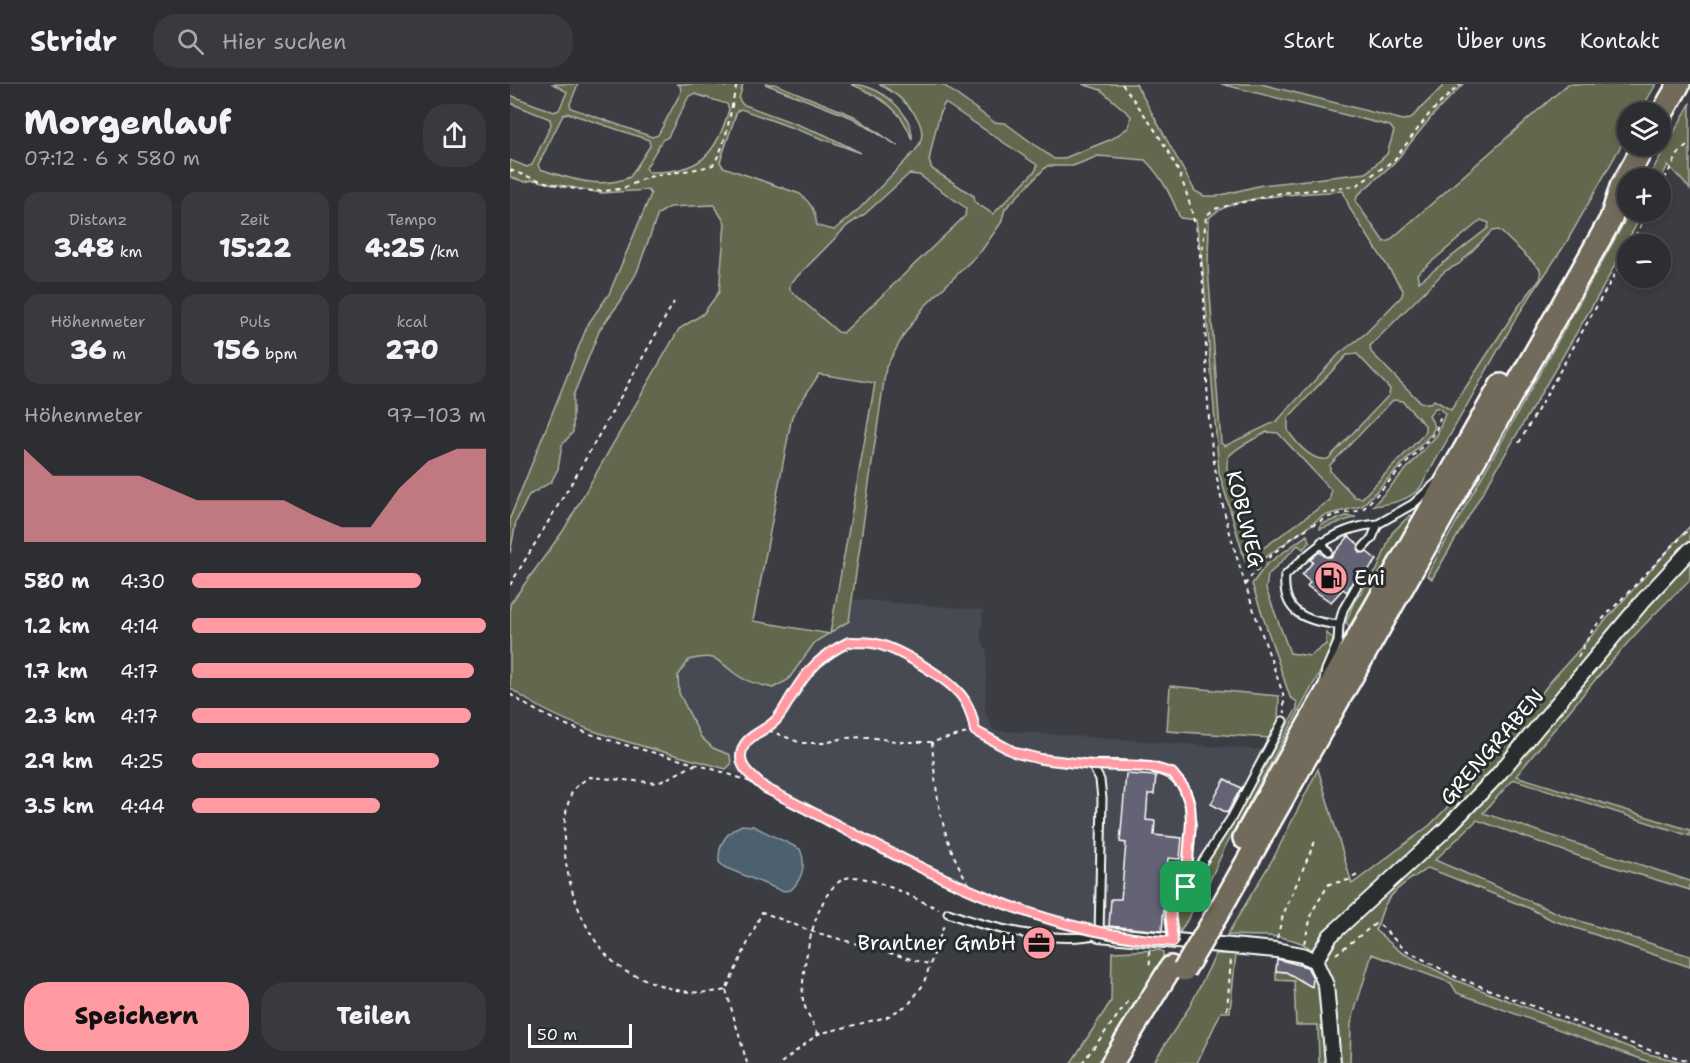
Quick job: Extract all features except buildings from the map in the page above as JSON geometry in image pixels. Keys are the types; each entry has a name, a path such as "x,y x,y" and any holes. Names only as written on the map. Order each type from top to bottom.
{"main road":[{"path":"1669,102 1679,84"},
{"path":"1211,912 1322,698 1599,212 1617,192"},
{"path":"1128,1063 1178,969 1611,219 1617,200"},
{"path":"1112,1063 1178,969"}],"street":[{"name":"GRENGRABEN","path":"1318,966 1330,936 1444,831 1497,776 1642,602 1690,550"},
{"path":"1100,934 1146,940 1276,950 1302,955 1318,966 1329,1012 1333,1063"}],"lane":[{"path":"1339,625 1304,618 1290,607 1283,593 1285,576 1321,542 1358,526 1378,524 1421,499 1458,459"},
{"path":"1363,548 1372,538 1378,524"},
{"path":"1321,542 1328,552"},
{"path":"1322,698 1326,670 1338,642 1339,625 1359,580"},
{"path":"1173,942 1170,910 1175,898 1186,887 1232,817 1283,721"},
{"path":"1092,765 1151,767 1172,773 1184,788 1190,805 1191,822 1186,887"},
{"path":"948,913 964,919 1029,932 1077,938 1100,934 1102,799 1100,780 1092,765"}],"path":[{"path":"510,170 572,187 601,190 619,189 655,175 681,173 713,165 720,154 732,114 737,84"},
{"name":"KOBLWEG","path":"1122,84 1150,122 1176,168 1192,211 1200,269 1216,472 1245,585 1283,694 1286,710 1283,721"},
{"path":"1200,269 1206,216 1214,209 1281,193 1356,186 1394,160 1430,113 1460,84"},
{"path":"1671,168 1679,153 1690,143"},
{"path":"1519,443 1617,270"},
{"path":"510,585 578,474 674,302"},
{"path":"1245,585 1264,562 1310,527 1335,515 1358,512 1364,508 1435,433 1440,419 1437,413"},
{"path":"1583,645 1593,629 1690,528"},
{"path":"765,788 744,768 740,758 742,747 763,728 774,722 807,671 826,654 849,642 873,643 896,651 951,685 964,699 972,715 975,731"},
{"path":"510,694 537,710 586,731 696,764 765,788 976,894 1100,934"},
{"path":"763,728 801,743 825,743 844,738 868,737 902,742 932,742 975,731 1016,753 1092,765"},
{"path":"932,742 938,809 960,868 976,894"},
{"path":"696,764 658,783 589,777 573,790 564,826 568,879 584,921 599,949 622,969 680,992 702,994 726,990"},
{"path":"1276,950 1283,915 1316,839"},
{"path":"1302,955 1313,910 1329,884 1349,880 1357,875"},
{"path":"781,1063 818,1034 887,1017 909,1004 923,985 932,965 948,913 878,884 852,877 838,882 828,895 811,931 803,965 803,1002 818,1034"},
{"path":"747,1063 726,990 762,912 811,931 932,965"},
{"path":"1318,966 1327,962 1375,924 1381,926 1404,949 1456,977 1646,1049 1690,1060"},
{"path":"1146,940 1151,959 1149,970"},
{"path":"1227,1010 1232,947"},
{"path":"1082,1063 1130,998"}],"shaded area":[{"path":"853,599 983,610 981,638 987,651 985,711 994,730 1265,750 1228,815 1183,885 1172,896 1162,933 1077,924 977,891 766,784 726,769 731,764 701,737 679,693 678,676 689,660 706,655 725,663 741,678 788,680 815,642 849,621"}],"green space":[{"path":"553,84 578,84 570,104 571,108 652,137 658,135 681,92 680,85 676,84 716,84 726,87 728,84 743,84 739,99 742,104 823,134 861,153 741,109 737,111 720,162 723,167 800,194 812,208 817,226 834,230 860,208 915,151 921,141 922,131 913,112 897,95 879,84 942,84 994,122 1005,123 1054,159 1062,159 1112,139 1129,127 1131,116 1101,90 1082,84 1136,84 1195,191 1204,196 1217,196 1262,185 1366,173 1387,154 1394,131 1390,126 1221,84 1261,84 1403,120 1410,119 1445,84 1463,84 1433,115 1395,162 1357,196 1356,202 1384,242 1389,241 1568,84 1656,84 1646,102 1617,102 1617,153 1566,243 1518,315 1420,488 1404,499 1373,506 1437,435 1445,414 1439,408 1435,408 1429,416 1435,426 1432,433 1362,506 1323,516 1255,565 1245,561 1219,472 1203,269 1196,220 1180,218 1166,187 1145,160 1098,156 1073,166 1047,166 1005,209 1001,223 982,250 924,307 905,333 886,367 849,621 830,633 875,383 819,374 792,416 753,621 828,634 815,642 788,680 773,688 744,679 713,658 689,660 678,676 679,693 701,737 713,748 730,755 731,764 726,769 586,728 534,704 510,688 510,604 563,531 679,329 703,314 719,292 725,223 714,205 670,207 658,214 637,272 620,302 600,329 573,396 573,432 562,445 558,469 551,482 529,495 516,522 510,553 510,518 588,324 609,294 651,194 648,190 601,193 533,180 525,182 510,177 510,160 527,167 532,165 551,125 550,119 510,103 510,95 554,112 559,110 567,92","holes":["695,94 727,104 729,109 718,139 711,150 692,165 665,172 648,172 646,168 662,140 668,137 689,96","945,103 1037,165 1036,170 993,214 975,202 974,196 932,169 929,161 935,130","568,113 649,140 650,146 630,177 619,181 596,183 540,169 538,165 563,115","909,174 919,175 966,208 965,216 843,333 838,332 790,290 790,284 848,225 865,214","1343,191 1350,209 1403,290 1402,296 1366,333 1340,353 1277,421 1225,446 1221,443 1208,268 1209,218 1220,210 1253,199","1481,220 1489,223 1488,228 1419,282 1417,274","1499,230 1540,269 1541,278 1518,307 1451,410 1434,400 1430,404 1420,402 1371,352 1370,346 1445,271 1459,264 1492,231","1357,354 1390,389 1389,395 1328,459 1316,458 1300,446 1288,431 1288,418 1347,355","1393,400 1402,401 1425,425 1425,433 1362,498 1355,497 1330,471 1330,465","1266,432 1278,433 1331,490 1330,500 1259,551 1250,549 1230,486 1227,462 1230,455 1238,448"]},
{"path":"765,84 775,84 854,116 898,146 853,118"},
{"path":"851,84 861,85 883,94 901,110 907,119 912,140 903,120 889,105"},
{"path":"1690,104 1690,189 1668,165 1666,168 1654,168 1660,156 1671,156 1671,137"},
{"path":"1624,222 1638,222 1631,234 1618,234"},
{"path":"1617,235 1617,261 1601,291 1432,579 1427,575"},
{"path":"1410,515 1415,517 1349,627 1346,622 1354,602 1377,570 1392,533"},
{"path":"1346,516 1356,517 1320,529 1321,524"},
{"path":"1690,526 1690,580 1621,650 1516,776 1690,830 1690,836 1513,779 1483,813 1690,881 1690,890 1584,858 1477,820 1435,860 1564,916 1690,956 1690,967 1552,920 1531,909 1428,868 1405,883 1390,897 1375,930 1401,952 1455,980 1644,1053 1687,1063 1652,1063 1457,993 1451,983 1372,954 1351,1023 1350,1063 1338,1063 1334,993 1322,961 1311,949 1296,941 1271,936 1227,935 1274,857 1318,769 1352,884 1430,825 1475,779 1551,681"},
{"path":"1307,535 1310,542 1303,549 1298,545 1268,575 1266,589 1290,653 1310,656 1326,644 1326,633 1333,638 1331,652 1225,847 1196,911 1193,910 1180,932 1175,916 1179,900 1236,818 1297,708 1297,702 1290,697 1252,584 1266,565"},
{"path":"1170,686 1279,696 1278,722 1270,738 1167,731"},
{"path":"1160,950 1163,952 1163,963 1100,1063 1071,1063 1111,1001 1112,952"},
{"path":"1216,954 1236,954 1230,1012 1221,1012 1197,1063 1153,1063 1190,1006"},
{"path":"1276,971 1294,973 1294,977 1311,986 1313,976 1320,987 1326,1063 1319,1063 1318,1025 1296,1025 1294,981 1276,980"}],"water":[{"path":"742,825 753,826 800,849 803,860 802,871 791,890 782,891 724,867 719,862 724,839"}],"place":[{"name":"Eni","path":"1331,578"},
{"name":"Brantner GmbH","path":"1039,943"}],"route":[{"path":"849,642 873,643 896,651 951,685 964,699 972,715 975,731 1016,753 1041,759 1092,765 1122,764 1151,767 1172,773 1184,788 1190,805 1191,822 1186,887 1175,898 1170,910 1173,942 1100,934 1075,928 976,894 919,868 765,788 744,768 740,758 742,747 751,736 774,722 807,671 826,654 849,642"}]}
